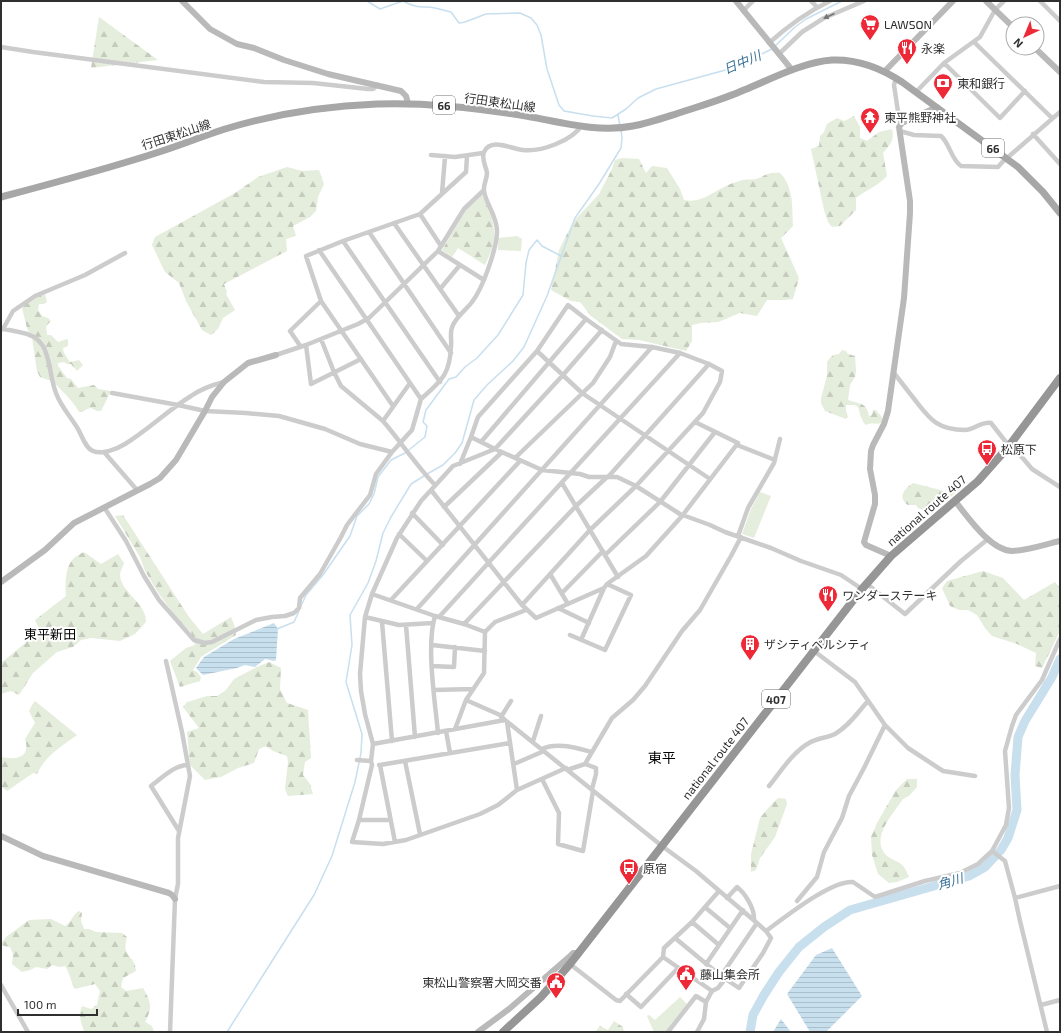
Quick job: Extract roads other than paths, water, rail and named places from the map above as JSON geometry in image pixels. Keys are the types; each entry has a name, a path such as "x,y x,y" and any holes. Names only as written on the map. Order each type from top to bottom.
{"highway":[{"name":"national route 407","path":"503,1032 541,997 579,953 864,586 892,556 978,481 1010,446 1060,378"}],"main road":[{"name":"行田東松山線","path":"1,197 158,152 256,121 320,108 408,103 460,107 582,126 618,128 646,123 729,96 792,70 831,60 852,61 885,71 916,92"},
{"name":"66","path":"916,92 1007,158 1039,187 1060,213"}],"street":[{"path":"182,1 210,29 231,41 328,74 401,91 406,96 408,103"},
{"path":"736,1 792,70"},
{"path":"743,11 753,1"},
{"path":"811,1 817,7"},
{"path":"769,43 791,24 817,7 830,1"},
{"path":"779,54 802,32 824,18 864,1"},
{"path":"885,71 953,1"},
{"path":"986,1 1005,19"},
{"path":"916,92 944,63 980,37 996,10 1004,1"},
{"path":"1040,1 1060,20"},
{"path":"974,42 1052,118"},
{"path":"1,47 264,82 313,83 368,89 373,89 378,86"},
{"path":"1043,56 1060,72"},
{"path":"944,63 1000,118 1025,91"},
{"path":"892,556 866,545 864,542 875,504 875,494 870,469 871,451 884,424 888,411 894,373 904,298 910,213 910,201 894,85 896,78"},
{"path":"900,128 902,123 937,107"},
{"path":"900,128 914,135 941,136 956,163 961,166 998,167 1033,134 1060,112"},
{"path":"104,507 159,600 194,640 205,643 256,620 285,616 294,613 298,608 300,598 320,574 342,537 347,525 370,495 376,474 392,452 412,430 422,399 440,382 446,373 451,353 451,329 459,316 475,298 484,280 495,245 497,230 484,190 487,172 483,160 483,153 488,146 494,144 521,150 538,149 570,137 577,133 582,126"},
{"path":"1033,134 1060,164"},
{"path":"431,156 467,156 483,153"},
{"path":"393,406 321,301 306,256 420,214 466,172 467,156"},
{"path":"442,193 445,157"},
{"path":"1,582 45,550 74,523 160,478 176,460 212,397 224,382 248,363 301,347 366,320 438,251 464,209 484,190"},
{"path":"420,214 441,246"},
{"path":"394,223 459,316"},
{"path":"369,232 451,353"},
{"path":"344,241 440,382"},
{"path":"320,250 366,320 422,399"},
{"path":"438,251 484,280"},
{"path":"125,253 85,275 35,296 22,304 13,312 2,329 26,333 40,341 48,357 52,382 60,402 79,429 90,449 95,452 104,452 124,445 192,395 205,388 224,382"},
{"path":"440,290 460,264"},
{"path":"301,347 290,331 321,301"},
{"path":"460,464 478,417 537,351 568,305 621,344 652,347 680,354 709,364 722,371 720,382 709,404 695,422 636,486 590,530 522,605"},
{"path":"481,442 586,319"},
{"path":"542,779 559,813 558,844 583,852 592,790 596,774 596,768 585,764 566,769 542,779 517,790 498,805 480,814 395,842 384,844 352,842 359,820 372,763 373,744 365,714 360,674 365,617 372,594 399,534 412,513 453,466 495,450 602,330"},
{"path":"321,339 341,386 383,421 423,473 435,485"},
{"path":"514,458 593,383 610,357 616,341"},
{"path":"306,345 311,384 360,359"},
{"path":"416,609 652,347"},
{"path":"537,351 582,393 710,479"},
{"path":"438,733 432,666 434,623 437,616 562,483 680,354"},
{"path":"464,624 576,506 608,477 709,364"},
{"path":"894,373 923,412 935,423 943,427 964,430 989,422 1032,469 1060,487"},
{"path":"383,421 410,383"},
{"path":"112,393 205,411 279,416 324,429 360,444 392,452"},
{"path":"695,422 738,443 737,445 775,460"},
{"path":"562,593 660,502 715,432"},
{"path":"471,437 495,450 542,470 571,473 589,477 617,477 636,486 682,516 841,575 864,586 904,614 961,561 988,539"},
{"path":"585,764 612,718 633,700 646,686 682,631 700,610 739,536 748,508 761,488 774,463 780,439"},
{"path":"431,490 526,610 536,618 605,586 646,556 682,516 737,445"},
{"path":"104,452 137,490"},
{"path":"444,507 501,452"},
{"path":"391,600 520,461"},
{"path":"562,483 618,577"},
{"path":"955,501 988,539 1001,549 1010,551 1023,550 1060,541"},
{"path":"412,513 443,545"},
{"path":"399,534 427,562"},
{"path":"550,574 568,604"},
{"path":"581,640 605,586"},
{"path":"570,635 605,650 631,595 605,586"},
{"path":"372,594 485,632"},
{"path":"558,608 589,623"},
{"path":"456,729 466,700 484,673 485,632 495,622 526,610"},
{"path":"365,617 398,625 434,623"},
{"path":"382,622 392,741"},
{"path":"406,625 415,737"},
{"path":"766,931 819,894 834,887 853,882 875,897 925,881 960,873 978,864 992,851 1006,825 1009,808 1006,750 1012,726 1016,715 1042,680 1060,639"},
{"path":"432,645 485,651"},
{"path":"432,666 454,667 455,648"},
{"path":"814,651 855,682 885,725 908,748 943,771 975,776"},
{"path":"166,661 181,726 190,776 178,838 178,884 175,899 170,1032"},
{"path":"434,690 473,689"},
{"path":"466,700 505,720 533,741 662,846 696,871 756,921 771,938 770,942 739,988 721,976 675,938"},
{"path":"510,701 505,720 514,764 517,790"},
{"path":"769,786 800,750 810,742 827,738 846,727 868,701"},
{"path":"533,741 541,716"},
{"path":"373,744 505,720"},
{"path":"797,901 817,877 824,852 842,818 849,796 885,725"},
{"path":"446,731 450,753"},
{"path":"357,760 380,765 510,743"},
{"path":"514,764 543,750 546,747 558,746 592,752"},
{"path":"405,761 420,834"},
{"path":"179,831 151,786 177,767 188,765"},
{"path":"380,765 395,842"},
{"path":"359,820 390,820"},
{"path":"1,836 43,856 168,893 175,899"},
{"path":"992,851 1004,861 1015,898 1047,1032"},
{"path":"721,976 756,921 753,911 737,886 727,898"},
{"path":"1015,898 1060,886"},
{"path":"570,964 616,1000 620,1001 663,957 664,948 706,908 719,891"},
{"path":"706,908 730,928"},
{"path":"706,964 743,910"},
{"path":"692,922 719,945"},
{"path":"478,1032 509,1010 573,953 579,953"},
{"path":"663,957 712,992"},
{"path":"626,994 640,1007 678,968"},
{"path":"697,1032 704,1019 706,1002 712,992 726,979"},
{"path":"1,985 28,1032"},
{"path":"668,1032 696,996 706,1002"},
{"path":"1041,1005 1060,1000"}],"water":[{"path":"274,623 278,629 276,660 265,659 255,667 245,665 203,675 196,668 204,657 234,639"},
{"path":"832,948 862,996 826,1032 810,1032 787,994 816,955"},
{"path":"781,1019 791,1032 773,1032"}],"waterway":[{"path":"367,1 380,9 403,1 416,6 437,8 451,12 459,23 486,14 520,13 531,18 537,25 541,35 547,69 559,105 564,111 593,116 612,118 626,109 638,98 656,89 733,68 772,49"},
{"name":"日中川","path":"774,47 795,27 806,19 842,1"},
{"path":"618,115 620,126"},
{"path":"427,474 443,465 455,453 462,443 474,400 487,385 513,361 524,347 547,296 575,218 599,184 621,148 621,130"},
{"path":"301,606 306,595 323,575 350,536 357,516 369,504 374,494 378,477 391,460 405,453 425,437 427,426 423,422 426,410 449,379 456,377 465,367 477,358 498,335 523,295 526,263 529,250 537,240 542,246 561,256"},
{"path":"227,1032 314,895 332,856 355,782 361,753 362,734 346,682 352,645 350,615 368,583 376,561 383,533 391,517 411,484 424,476"},
{"path":"277,629 294,622 299,611"},
{"name":"角川","path":"750,1032 753,1015 779,972 799,947 824,927 850,910 969,876 985,867 1001,850 1008,838 1017,810 1015,775 1018,737 1025,721 1052,677 1060,659"}],"place":[{"name":"LAWSON","path":"870,41"},
{"name":"永楽","path":"907,65"},
{"name":"東和銀行","path":"943,100"},
{"name":"東平熊野神社","path":"870,134"},
{"name":"松原下","path":"987,466"},
{"name":"ワンダーステーキ","path":"828,612"},
{"name":"ザシティベルシティ","path":"750,661"},
{"name":"原宿","path":"629,885"},
{"name":"藤山集会所","path":"686,991"},
{"name":"東松山警察署大岡交番","path":"556,999"}],"district":[{"name":"東平新田","path":"50,634"},
{"name":"東平","path":"662,757"}]}
